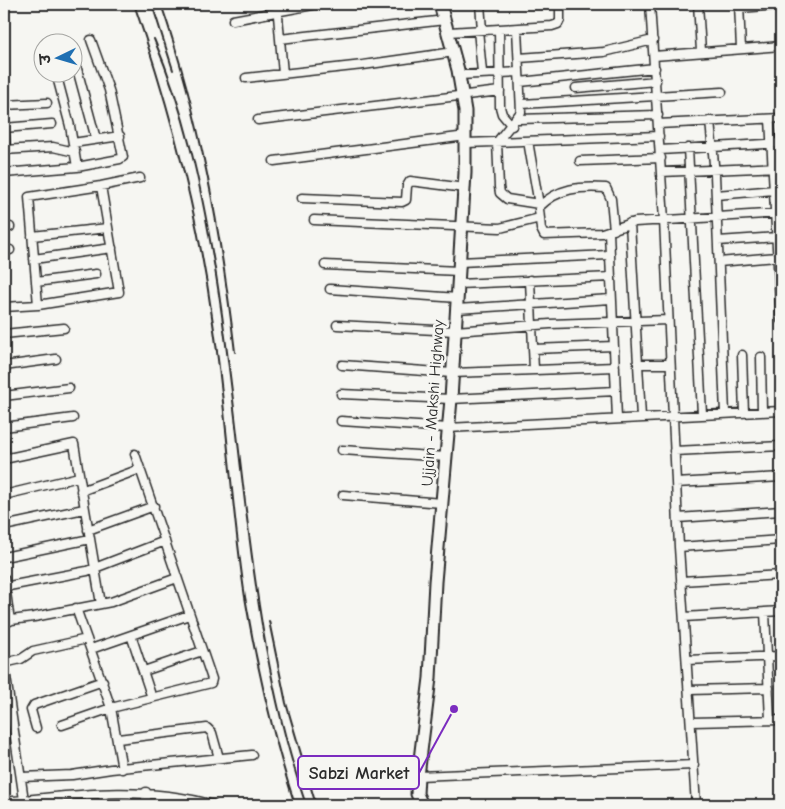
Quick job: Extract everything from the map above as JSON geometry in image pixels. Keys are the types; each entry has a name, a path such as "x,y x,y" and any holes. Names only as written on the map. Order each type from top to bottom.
{"main road":[{"name":"Ujjain - Makshi Highway","path":"422,805 418,794 418,776 428,707 465,188 466,139 462,94 454,52 440,4"}],"street":[{"path":"277,4 283,74"},
{"path":"233,20 318,4"},
{"path":"480,4 482,72"},
{"path":"449,32 558,24 560,20 560,4"},
{"path":"650,4 664,220 679,547 696,805"},
{"path":"698,4 701,51"},
{"path":"741,49 739,6 781,5"},
{"path":"280,39 445,20"},
{"path":"517,28 522,104 518,119 497,142 500,193 507,199 539,206 552,196 568,189 606,188 610,199 611,231 609,255 617,418"},
{"path":"499,29 502,114 512,126"},
{"path":"4,173 77,167 120,159 123,152 109,90 91,40"},
{"path":"519,58 604,52 653,40"},
{"path":"654,56 781,46"},
{"path":"246,78 454,52"},
{"path":"520,82 655,68"},
{"path":"459,75 482,72 519,72"},
{"path":"576,88 656,81"},
{"path":"58,82 77,167"},
{"path":"81,82 96,139"},
{"path":"258,120 462,94 500,91"},
{"path":"522,104 722,92"},
{"path":"4,105 47,103"},
{"path":"518,119 658,115"},
{"path":"770,118 772,144 778,168 775,190 779,213 777,257 781,320"},
{"path":"658,124 781,118"},
{"path":"710,121 716,194 726,414"},
{"path":"52,124 4,127 5,150 53,147 75,152"},
{"path":"73,143 120,136"},
{"path":"274,161 466,139 497,142 659,136"},
{"path":"528,141 541,229 544,235 611,231 630,223 779,213"},
{"path":"580,161 660,154 688,148 781,143"},
{"path":"688,148 702,414"},
{"path":"661,172 778,168"},
{"path":"38,305 28,200 32,195 101,186 140,178"},
{"path":"302,198 402,202 406,200 407,186 410,180 465,188"},
{"path":"4,307 38,305 119,292 101,186"},
{"path":"716,194 775,190"},
{"path":"314,220 462,228 500,228 540,218"},
{"path":"630,223 641,417"},
{"path":"32,236 108,228"},
{"path":"718,241 777,236"},
{"path":"34,259 112,248"},
{"path":"325,265 459,266 609,255"},
{"path":"719,262 777,257"},
{"path":"36,282 96,274"},
{"path":"459,284 611,277"},
{"path":"530,280 534,370"},
{"path":"330,289 457,304 531,304 611,299"},
{"path":"336,325 455,331 532,325 668,320"},
{"path":"4,334 64,328"},
{"path":"533,349 614,346"},
{"path":"742,355 744,413"},
{"path":"761,357 762,412"},
{"path":"4,366 56,359"},
{"path":"638,364 670,364"},
{"path":"342,365 452,373 615,367"},
{"path":"4,396 69,388"},
{"path":"341,394 451,399 616,391"},
{"path":"341,421 448,428 672,415 781,411"},
{"path":"4,427 73,418"},
{"path":"4,438 5,459 74,444 101,604"},
{"path":"674,451 781,446"},
{"path":"342,450 446,457"},
{"path":"62,725 111,708 212,683 135,454"},
{"path":"81,491 140,469"},
{"path":"4,495 80,477"},
{"path":"676,483 781,477"},
{"path":"343,495 442,503"},
{"path":"88,530 154,506"},
{"path":"4,526 84,509"},
{"path":"678,518 781,511"},
{"path":"4,557 90,539"},
{"path":"679,547 781,540"},
{"path":"5,587 95,568 166,542"},
{"path":"682,581 781,575"},
{"path":"4,578 7,621 101,604 177,578"},
{"path":"76,608 111,708 122,769"},
{"path":"684,616 781,611"},
{"path":"765,612 770,720"},
{"path":"91,649 189,614"},
{"path":"131,635 152,698"},
{"path":"24,800 21,776 8,716 4,663 21,659 33,651 87,639"},
{"path":"144,671 202,650"},
{"path":"687,660 781,656"},
{"path":"36,728 30,710 34,705 103,681"},
{"path":"689,690 769,688"},
{"path":"692,722 781,720"},
{"path":"118,739 207,728 212,733 219,758"},
{"path":"21,776 53,777 252,756"},
{"path":"418,776 694,766"},
{"path":"4,802 24,800 38,802 146,792 188,802 213,805"},
{"path":"146,792 146,805"},
{"path":"102,795 104,805"}],"railway":[{"path":"134,4 171,122 191,202 207,282 218,357 245,597 266,702 295,805"},
{"path":"152,4 173,70"},
{"path":"161,4 175,47 198,132 216,219 235,352"},
{"path":"154,39 175,94 191,149 204,206 224,331 259,604 271,672 286,739 306,805"},
{"path":"269,621 286,703 316,805"}],"place":[{"name":"Sabzi Market","path":"454,709"}]}
